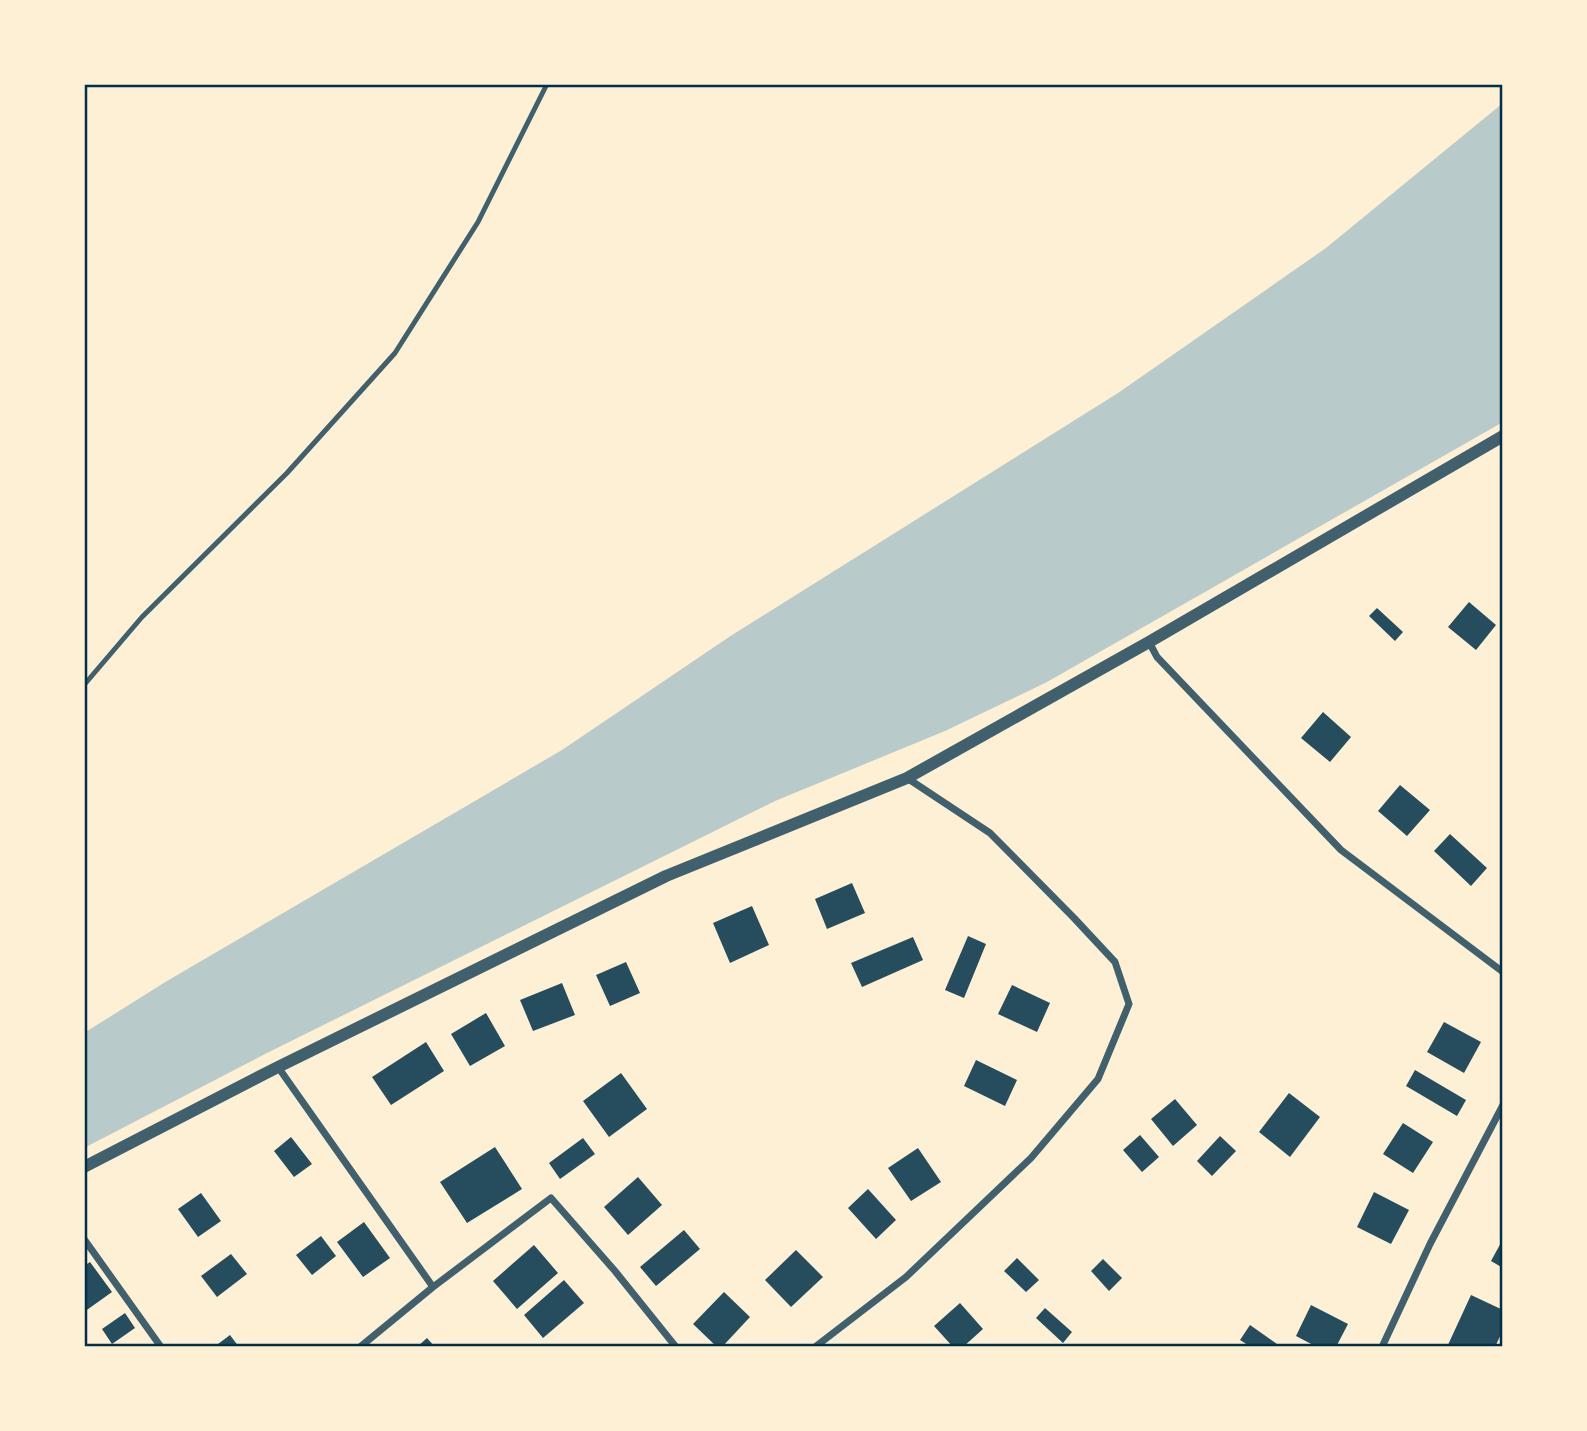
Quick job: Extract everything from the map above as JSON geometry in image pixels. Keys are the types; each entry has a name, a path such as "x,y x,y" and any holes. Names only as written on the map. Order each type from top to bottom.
{"street":[{"path":"84,1167 278,1067 666,876 907,778 1149,642 1503,436"},
{"path":"1149,642 1157,657 1341,850 1503,972"},
{"path":"815,1347 906,1277 1031,1158 1098,1079 1129,1004 1115,961 990,832 907,778"},
{"path":"278,1067 433,1287"},
{"path":"1382,1347 1430,1244 1503,1105"},
{"path":"360,1347 433,1287 551,1198 615,1271 676,1347"},
{"path":"84,1239 161,1347"}],"lane":[{"path":"84,685 142,617 287,473 395,353 478,222 547,84"}],"shaded area":[{"path":"1503,103 1503,422 1047,682 945,731 775,801 265,1054 84,1148 84,1033 167,981 562,750 729,637 1118,393 1326,248"}],"building":[{"path":"1469,602 1496,625 1476,650 1448,627"},
{"path":"1377,608 1403,632 1395,641 1369,616"},
{"path":"1323,712 1351,737 1330,762 1301,738"},
{"path":"1400,785 1430,810 1407,836 1378,811"},
{"path":"1450,834 1487,868 1471,886 1434,851"},
{"path":"852,883 865,913 827,929 815,899"},
{"path":"752,906 769,945 730,963 713,923"},
{"path":"968,936 986,944 964,998 945,990"},
{"path":"913,937 923,960 862,987 851,963"},
{"path":"626,962 640,993 610,1006 596,975"},
{"path":"562,983 575,1015 533,1031 520,1000"},
{"path":"1012,985 1050,1003 1037,1032 998,1014"},
{"path":"486,1013 505,1046 470,1066 451,1034"},
{"path":"1444,1022 1481,1042 1464,1073 1427,1052"},
{"path":"426,1042 444,1071 391,1105 372,1077"},
{"path":"976,1060 1017,1080 1005,1106 964,1086"},
{"path":"1415,1070 1466,1100 1457,1116 1406,1086"},
{"path":"621,1073 647,1109 609,1137 583,1101"},
{"path":"1289,1093 1320,1117 1290,1157 1259,1132"},
{"path":"1175,1099 1197,1125 1173,1146 1151,1119"},
{"path":"1403,1123 1433,1142 1413,1173 1383,1154"},
{"path":"1140,1135 1159,1157 1142,1172 1123,1150"},
{"path":"1220,1136 1236,1151 1212,1176 1197,1161"},
{"path":"291,1137 312,1164 294,1177 274,1151"},
{"path":"583,1138 595,1154 560,1179 549,1163"},
{"path":"495,1147 522,1189 467,1223 440,1182"},
{"path":"918,1148 941,1182 911,1201 888,1168"},
{"path":"638,1177 662,1205 628,1235 604,1207"},
{"path":"868,1189 896,1220 876,1239 848,1208"},
{"path":"1374,1192 1409,1210 1391,1244 1357,1227"},
{"path":"201,1193 221,1221 198,1237 178,1209"},
{"path":"364,1222 390,1258 363,1277 337,1242"},
{"path":"684,1230 700,1249 656,1286 640,1267"},
{"path":"321,1236 336,1256 312,1275 296,1255"},
{"path":"1503,1239 1503,1268 1491,1261"},
{"path":"534,1245 558,1273 517,1309 493,1281"},
{"path":"796,1250 823,1277 791,1307 765,1280"},
{"path":"231,1254 247,1274 217,1297 201,1276"},
{"path":"1017,1258 1039,1280 1026,1292 1004,1271"},
{"path":"1103,1259 1122,1278 1109,1291 1091,1271"},
{"path":"90,1262 112,1292 84,1312 84,1266"},
{"path":"564,1280 584,1303 543,1338 524,1315"},
{"path":"724,1292 750,1317 722,1347 717,1347 693,1324"},
{"path":"1471,1295 1503,1310 1503,1330 1495,1347 1447,1347"},
{"path":"960,1303 983,1329 963,1347 953,1347 934,1326"},
{"path":"1311,1305 1348,1324 1336,1347 1317,1347 1296,1336"},
{"path":"1045,1308 1072,1332 1063,1343 1036,1318"},
{"path":"125,1313 135,1328 112,1344 102,1329"},
{"path":"1250,1325 1277,1344 1275,1347 1251,1347 1240,1340"},
{"path":"230,1335 239,1347 214,1347"},
{"path":"427,1338 435,1347 417,1347"}]}
